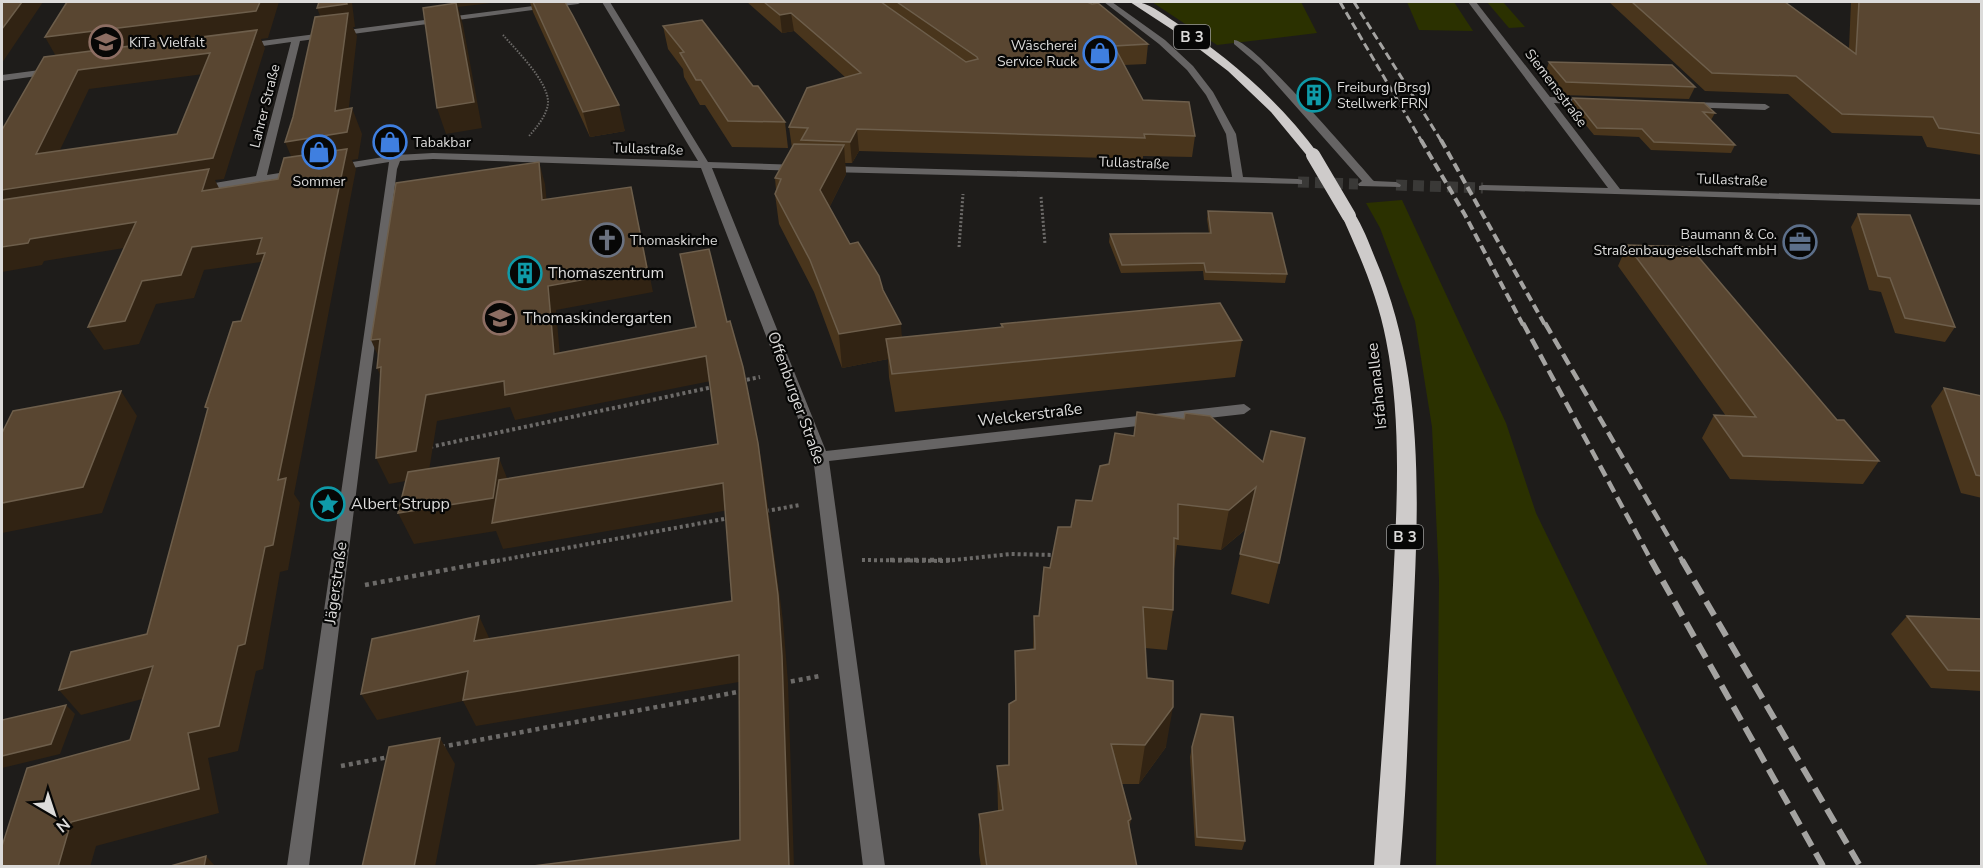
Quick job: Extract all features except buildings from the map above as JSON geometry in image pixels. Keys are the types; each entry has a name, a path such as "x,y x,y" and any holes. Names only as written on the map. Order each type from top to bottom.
{"highway":[{"name":"Isfahanallee","path":"1135,2 1193,38 1223,61 1279,113 1313,155 1349,216 1382,292 1402,386 1406,502 1387,867"}],"street":[{"path":"237,47 485,14 536,5 578,2"},
{"name":"Offenburger Straße","path":"606,2 705,165 821,457 874,867"},
{"path":"1108,2 1162,42 1190,68 1210,94 1231,134 1238,181"},
{"name":"Siemensstraße","path":"1472,2 1617,192"},
{"name":"Lahrer Straße","path":"261,179 296,39"},
{"path":"1237,42 1263,64 1371,184"},
{"path":"2,78 60,70"},
{"path":"1547,100 1604,102"},
{"path":"1673,104 1765,107"},
{"name":"Tullastraße","path":"185,191 396,158 433,156 1298,182"},
{"name":"Jägerstraße","path":"298,867 391,180 396,158"},
{"path":"1358,184 1396,185"},
{"name":"Tullastraße","path":"1483,188 1982,202"},
{"name":"Welckerstraße","path":"821,457 1244,409"}],"path":[{"path":"485,14 533,71 544,87 548,102 541,122 508,159"},
{"path":"959,247 964,173"},
{"path":"1040,175 1045,244"},
{"path":"730,383 787,371"},
{"path":"421,449 718,386"},
{"path":"756,513 827,500"},
{"path":"335,591 733,518"},
{"path":"835,560 945,561 1011,554 1060,555"},
{"path":"779,684 849,671"},
{"path":"439,748 755,688"},
{"path":"310,772 392,756"}],"green space":[{"path":"1152,2 1301,2 1317,33 1217,45"},
{"path":"1407,2 1454,2 1473,31 1419,30"},
{"path":"1487,2 1503,2 1525,27 1509,28"},
{"path":"1402,200 1506,423 1536,513 1708,866 1436,866 1439,580 1432,427 1415,321 1380,228 1366,203"}],"tunnel":[{"path":"1298,182 1358,184"},
{"path":"1396,185 1483,188"}],"railway":[{"path":"1340,2 1422,142"},
{"path":"1354,2 1442,142"},
{"path":"1421,140 1465,215 1523,325"},
{"path":"1441,140 1545,325"},
{"path":"1523,323 1652,562"},
{"path":"1545,323 1683,562"},
{"path":"1651,560 1823,866"},
{"path":"1682,560 1860,866"}],"place":[{"name":"KiTa Vielfalt","path":"106,42"},
{"name":"Wäscherei Service Ruck","path":"1100,53"},
{"name":"Freiburg (Brsg) Stellwerk FRN","path":"1314,95"},
{"name":"Tabakbar","path":"390,142"},
{"name":"Sommer","path":"319,152"},
{"name":"Thomaskirche","path":"607,240"},
{"name":"Baumann & Co. Straßenbaugesellschaft mbH","path":"1800,242"},
{"name":"Thomaszentrum","path":"525,273"},
{"name":"Thomaskindergarten","path":"500,318"},
{"name":"Albert Strupp","path":"328,504"}]}
